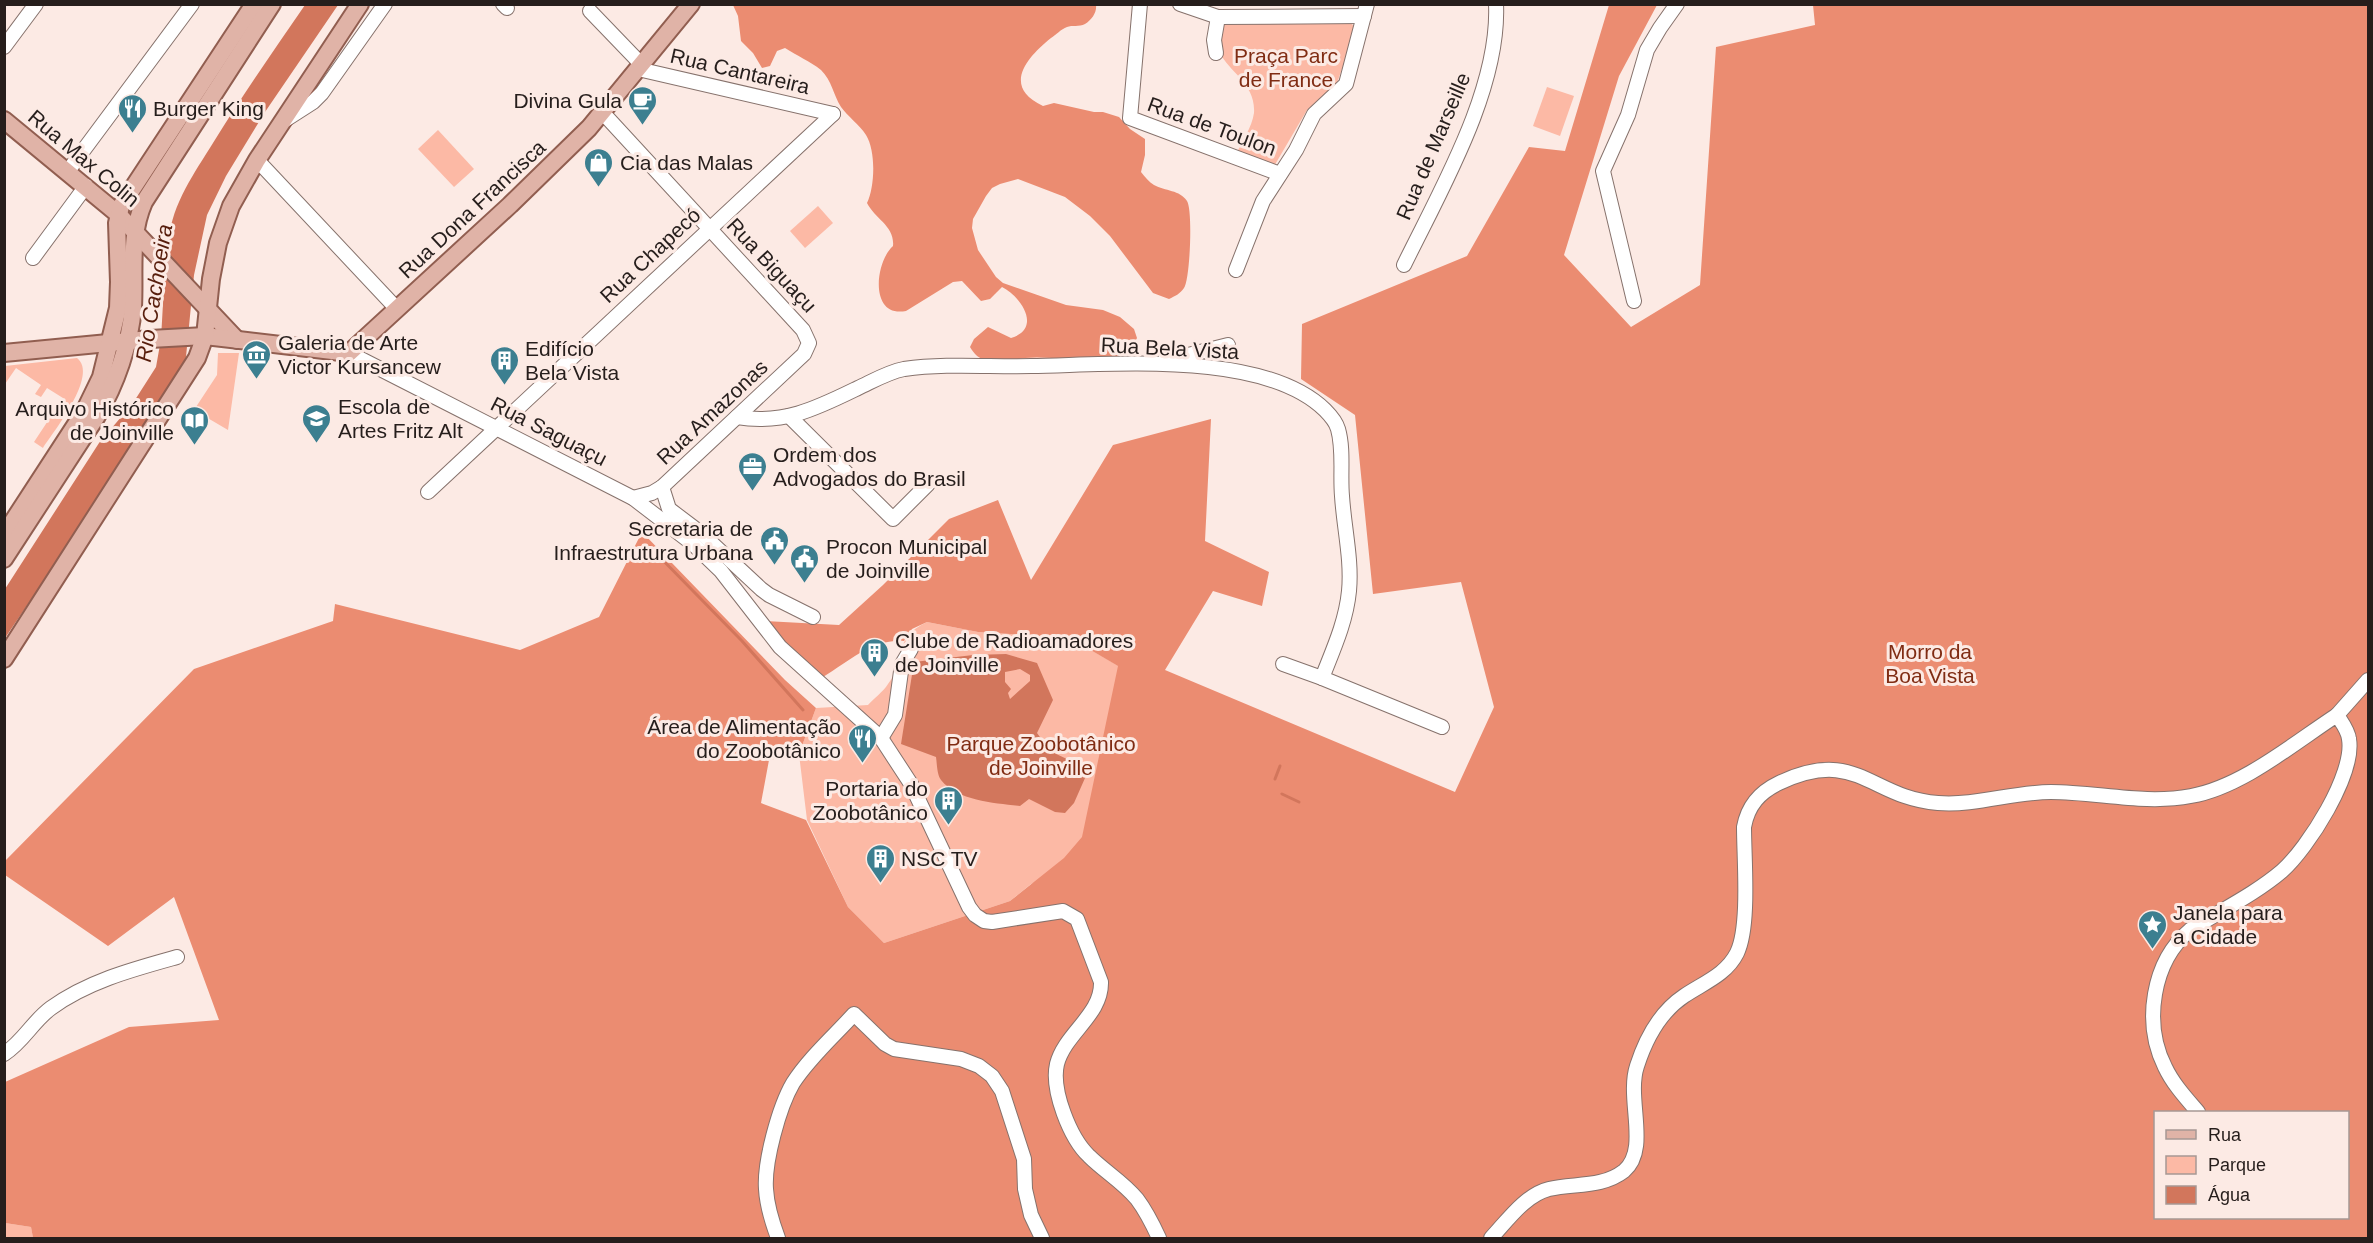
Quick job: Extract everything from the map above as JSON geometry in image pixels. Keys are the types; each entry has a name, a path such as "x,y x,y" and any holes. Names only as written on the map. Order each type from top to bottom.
{"main road":[{"path":"4,559 104,405 115,380 119,341 118,214 129,191 254,4"},
{"path":"4,535 84,412 133,308 136,220 150,189 272,4"},
{"path":"4,659 189,373 197,358 199,336 208,310 215,259 225,222 236,195 360,4"},
{"name":"Rua Dona Francisca","path":"349,353 538,179 603,113 691,4"},
{"name":"Rua Max Colin","path":"4,120 118,214 208,310"},
{"path":"86,187 110,194 129,191"},
{"path":"118,268 133,259 159,259"},
{"path":"208,310 237,340"},
{"path":"5,352 199,336 349,353"},
{"path":"80,345 94,357 101,377"}],"street":[{"path":"4,47 36,4"},
{"path":"68,171 192,4"},
{"path":"283,121 313,102 322,93 385,4"},
{"name":"Rua de Toulon","path":"1140,4 1130,118 1280,174"},
{"path":"1180,4 1218,17 1365,10 1346,84 1314,114 1296,150 1258,212 1236,270"},
{"name":"Rua de Marseille","path":"1404,265 1474,114 1496,31 1496,4"},
{"path":"1634,301 1602,171 1628,115 1647,50 1677,4"},
{"path":"590,11 640,67"},
{"path":"1216,53 1214,40 1218,17"},
{"name":"Rua Cantareira","path":"640,67 832,114"},
{"name":"Rua Biguaçu","path":"603,113 803,330 809,343"},
{"name":"Rua Chapecó","path":"428,492 832,114"},
{"path":"257,160 397,309"},
{"path":"33,258 86,187"},
{"name":"Rua Amazonas","path":"633,498 652,493 662,487 804,354 809,343"},
{"path":"1147,365 1228,345"},
{"name":"Rua Saguaçu","path":"349,353 672,520"},
{"name":"Rua Bela Vista","path":"737,417 769,420 789,416 905,369 1147,365 1220,368 1265,377 1311,398 1327,411 1337,426 1349,583 1345,615 1322,678"},
{"path":"789,416 893,519 928,484"},
{"path":"662,487 672,520 721,571 780,647 881,738 911,784 955,880 975,915 984,921 992,922 1063,911 1077,919 1082,927 1101,982 1101,991 1095,1006 1060,1055 1055,1077 1056,1089 1067,1119 1083,1151 1136,1198 1159,1239"},
{"path":"672,520 702,534 769,595 813,617"},
{"path":"706,557 723,554"},
{"path":"721,571 723,554"},
{"path":"881,738 895,715 903,658 911,650"},
{"path":"1283,664 1442,727"},
{"path":"1491,1239 1534,1196 1548,1189 1596,1183 1623,1171 1632,1161 1637,1138 1632,1084 1642,1049 1655,1025 1672,1005 1729,966 1737,953 1743,935 1744,826 1753,803 1771,786 1803,772 1838,769 1854,773 1912,799 1937,803 1979,802 2036,792 2145,799 2190,796 2232,782 2337,715 2368,680"},
{"path":"2196,1111 2170,1078 2158,1048 2155,1027 2157,981 2162,967 2178,940 2278,874 2313,832 2335,797 2348,755 2350,741 2337,715"},
{"path":"4,1053 43,1014 64,999 121,973 177,957"},
{"path":"778,1239 769,1212 765,1187 771,1144 781,1111 792,1085 801,1073 854,1014 885,1044 894,1049 962,1059 980,1066 992,1076 1002,1091 1024,1159 1025,1189 1031,1215 1042,1239"}],"green space":[{"path":"733,5 1096,5 1095,13 1088,22 1063,29 1033,54 1022,72 1023,90 1043,106 1054,103 1119,117 1130,129 1145,139 1145,155 1141,172 1154,185 1184,197 1189,207 1189,259 1184,288 1169,299 1153,293 1110,236 1090,216 1065,197 1018,179 992,188 973,219 972,228 978,250 996,277 1003,283 1066,305 1103,310 1120,317 1134,329 1137,338 1128,353 1122,358 1109,361 1036,357 997,362 982,359 970,347 974,339 988,327 1011,338 1020,334 1027,321 1022,305 1002,287 990,299 981,301 962,281 953,282 906,311 894,311 886,306 881,298 879,275 882,264 893,246 893,239 888,228 867,203 872,187 873,159 866,135 841,107 825,74 812,64 785,48 777,51 770,66 762,68 753,53 741,41 738,16"},
{"name":"Morro da Boa Vista","path":"1609,5 1657,5 1619,76 1564,255 1631,327 1700,285 1716,47 1815,25 1813,5 2368,5 2368,1238 33,1238 31,1227 5,1223 5,1082 129,1027 219,1020 174,897 108,946 5,875 5,861 194,669 333,621 335,604 520,650 599,617 642,532 785,680 816,708 799,754 769,760 761,803 806,820 848,907 884,943 1010,901 1064,858 1082,837 1118,666 1070,638 978,632 927,622 912,629 904,641 892,641 871,647 823,677 786,646 765,621 839,625 949,519 998,500 1031,580 1113,445 1211,419 1205,541 1269,572 1262,606 1213,591 1165,670 1455,792 1494,707 1461,582 1373,594 1355,415 1301,379 1302,324 1467,256 1529,147 1565,151"},
{"name":"Praça Parc de France","path":"1350,22 1356,29 1337,83 1307,110 1273,168 1235,156 1254,113 1251,94 1220,53 1222,25"},
{"path":"1547,87 1574,96 1560,136 1533,126"},
{"path":"438,130 474,169 454,187 418,149"},
{"path":"818,206 833,223 805,248 790,231"},
{"path":"218,353 239,353 228,430 194,410 217,375"},
{"path":"77,358 82,366 83,377 79,389 43,448 34,442 63,398 47,388 41,397 35,394 41,385 16,368 5,384 5,366"},
{"name":"Parque Zoobotânico de Joinville","path":"927,622 978,632 1070,638 1299,770 1031,884 1010,901 884,943 848,907 807,820 799,754 816,708 868,705 884,690 894,675 908,635"},
{"path":"5,1223 31,1227 33,1238 5,1238"}],"water":[{"path":"305,5 338,5 265,112 226,176 207,215 194,275 185,367 182,377 5,638 5,589 99,443 133,403 156,367 161,339 166,250 163,242 169,239 179,201 224,125"},
{"path":"1006,654 1037,663 1053,700 1037,733 1050,751 1071,761 1075,758 1080,768 1089,769 1074,803 1065,813 1055,812 1029,799 1020,806 967,797 948,787 941,780 936,757 901,744 914,662 973,655","holes":["1020,669 1030,675 1030,681 1010,699 1008,693 1011,689 1005,682 1005,672"]}],"waterway":[{"path":"650,547 742,641 803,710"},
{"path":"1275,779 1280,766"},
{"path":"1282,794 1299,802"}],"place":[{"name":"Divina Gula","path":"643,126"},
{"name":"Burger King","path":"132,134"},
{"name":"Cia das Malas","path":"599,188"},
{"name":"Galeria de Arte Victor Kursancew","path":"257,380"},
{"name":"Edifício Bela Vista","path":"504,386"},
{"name":"Escola de Artes Fritz Alt","path":"317,444"},
{"name":"Arquivo Histórico de Joinville","path":"195,446"},
{"name":"Ordem dos Advogados do Brasil","path":"752,492"},
{"name":"Secretaria de Infraestrutura Urbana","path":"774,566"},
{"name":"Procon Municipal de Joinville","path":"805,584"},
{"name":"Clube de Radioamadores de Joinville","path":"874,678"},
{"name":"Área de Alimentação do Zoobotânico","path":"862,764"},
{"name":"Portaria do Zoobotânico","path":"949,826"},
{"name":"NSC TV","path":"880,884"},
{"name":"Janela para a Cidade","path":"2152,950"}],"water label":[{"name":"Rio Cachoeira","path":"154,293"}]}
